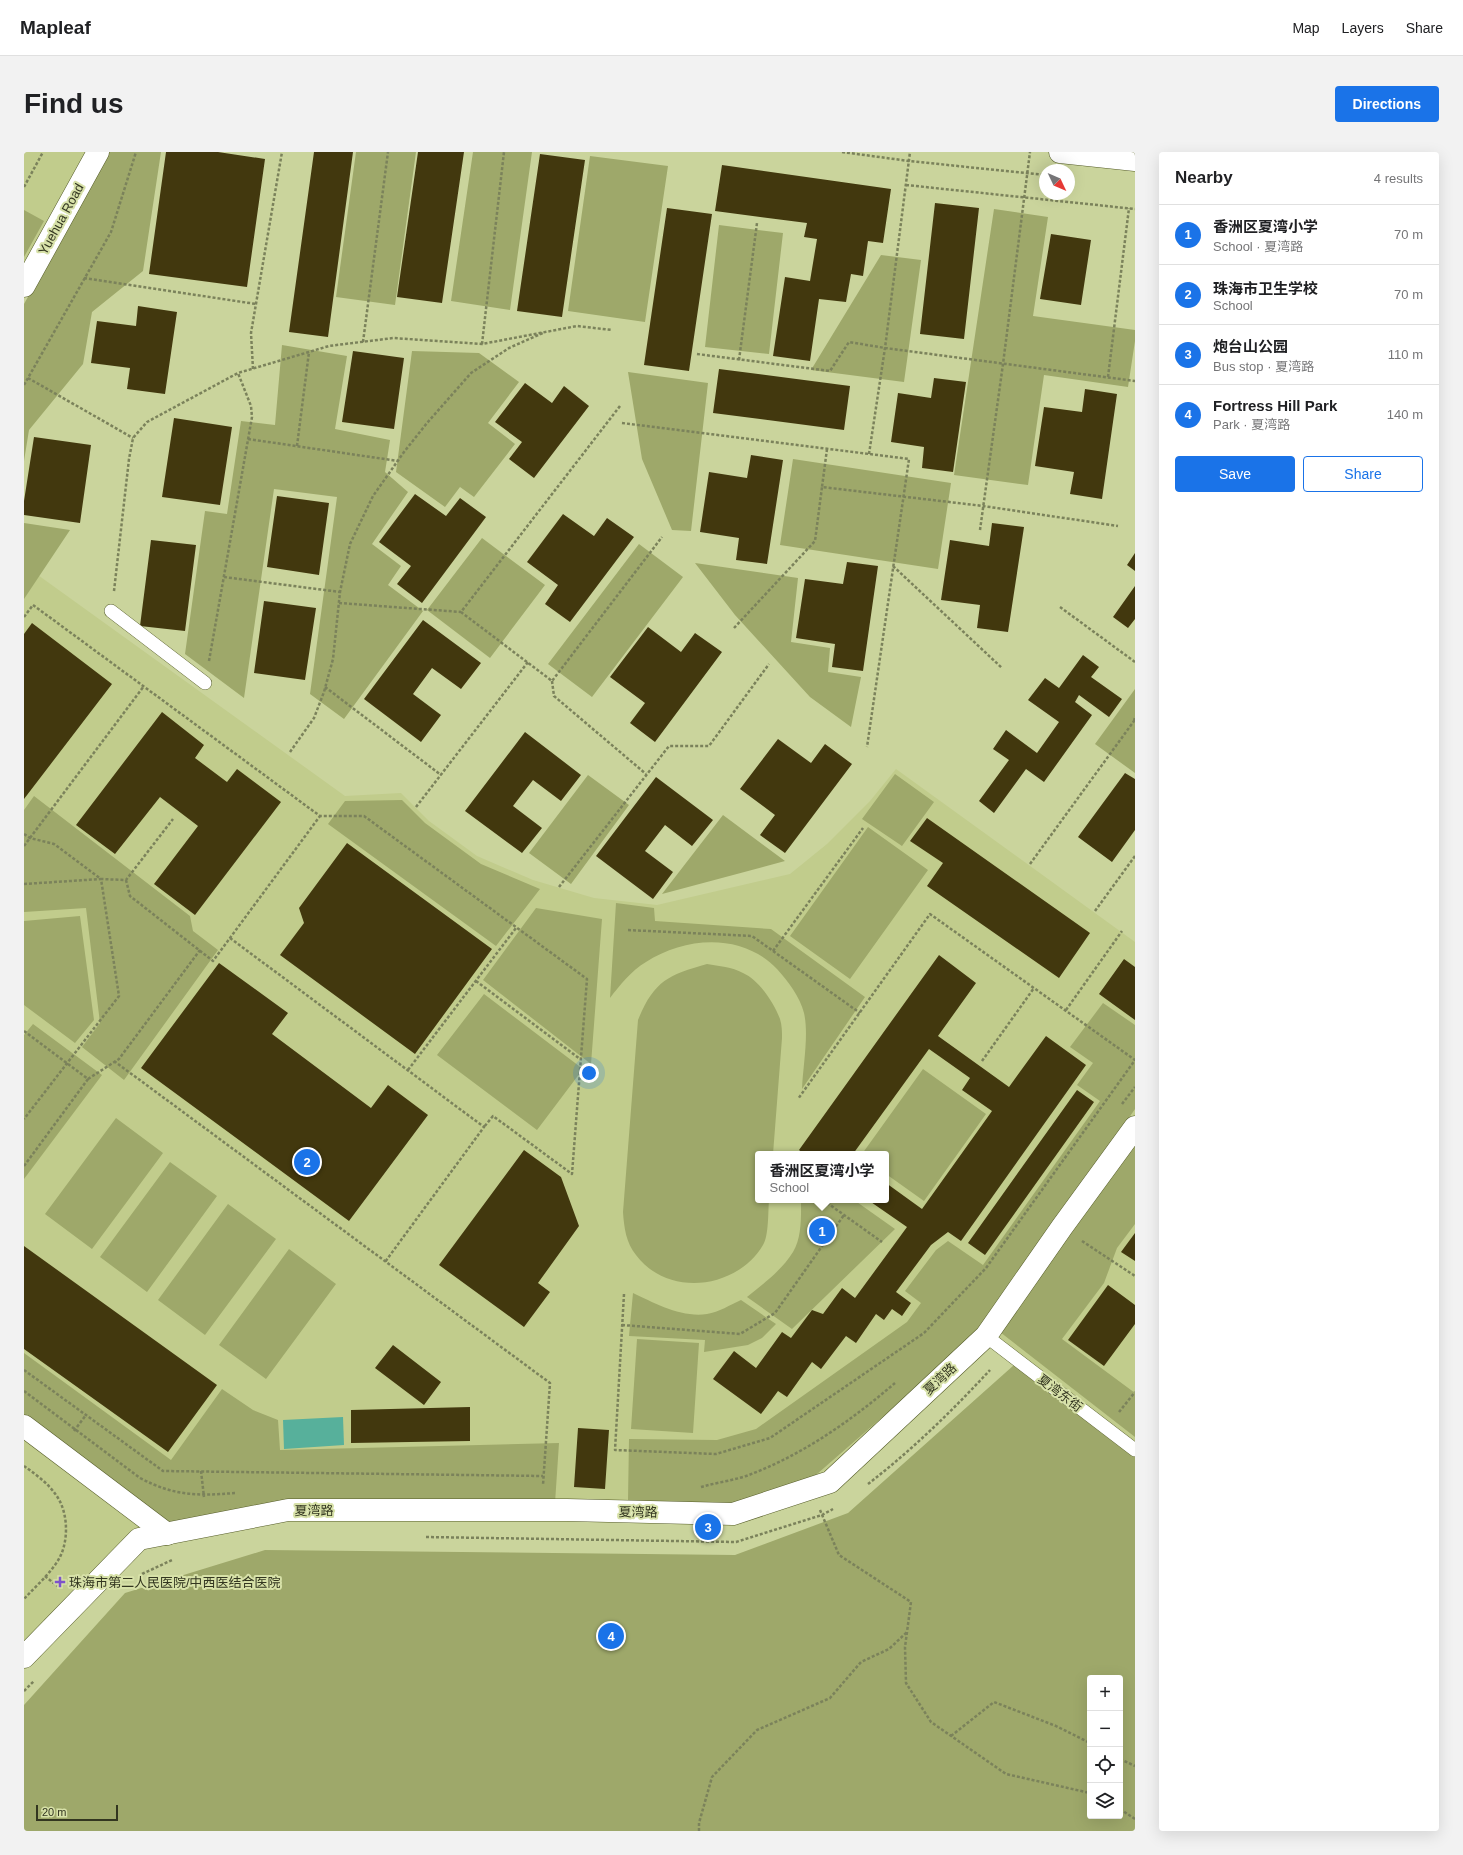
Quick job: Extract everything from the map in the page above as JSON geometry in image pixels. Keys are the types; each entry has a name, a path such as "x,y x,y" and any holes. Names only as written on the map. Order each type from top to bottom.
{"street":[{"name":"Yuehua Road","path":"24,286 98,152"},
{"path":"1060,152 1135,160"},
{"name":"夏湾路","path":"24,1657 139,1539 288,1510 541,1510 733,1514 830,1482 986,1336 1062,1227 1135,1127"},
{"path":"24,1426 167,1534"}],"lane":[{"path":"111,611 205,683"},
{"name":"夏湾东街","path":"986,1336 1135,1450"}],"path":[{"path":"24,187 43,152"},
{"path":"24,385 111,232 136,152"},
{"path":"253,369 251,333 282,152"},
{"path":"363,342 388,152"},
{"path":"482,344 504,152"},
{"path":"842,152 909,161 1039,174"},
{"path":"869,454 886,348 910,152"},
{"path":"980,530 1030,152"},
{"path":"906,185 1024,196 1135,209"},
{"path":"1108,378 1129,208"},
{"path":"739,360 758,224"},
{"path":"84,278 256,304"},
{"path":"111,611 129,459 133,438 147,422 238,373 329,346 393,338 482,344 549,330 577,326 612,330"},
{"path":"290,752 314,718 325,687 333,659 340,592 350,544 373,496 427,423 471,373 510,348 549,330"},
{"path":"697,354 830,370 849,342 1135,381"},
{"path":"297,446 309,352"},
{"path":"205,683 252,417 251,406 238,373"},
{"path":"28,378 133,438"},
{"path":"461,612 620,406"},
{"path":"622,423 909,459 867,747"},
{"path":"248,439 398,461"},
{"path":"734,628 815,541 827,449"},
{"path":"822,487 983,506 1118,526"},
{"path":"646,774 554,696 552,680 662,537"},
{"path":"893,566 1002,668"},
{"path":"224,576 340,592"},
{"path":"339,602 461,612 552,680"},
{"path":"24,617 33,605 320,816 364,816 587,979 572,1174 493,1116 385,1262"},
{"path":"1060,607 1135,662"},
{"path":"416,807 528,662"},
{"path":"559,886 668,746 709,746 769,664"},
{"path":"24,846 144,686"},
{"path":"325,687 441,775"},
{"path":"1030,864 1134,722 1135,717"},
{"path":"126,880 130,896 213,961 320,816"},
{"path":"126,880 173,819"},
{"path":"773,951 863,828"},
{"path":"24,834 30,838 54,844 101,879 119,996 24,1119"},
{"path":"24,839 30,838"},
{"path":"1095,911 1135,856"},
{"path":"24,884 101,879 126,880"},
{"path":"624,1294 615,1450 716,1454 770,1438 924,1333 986,1268 1135,1060 930,914 798,1099"},
{"path":"408,1070 516,928"},
{"path":"628,930 752,936 860,1013"},
{"path":"1066,1010 1122,931"},
{"path":"230,938 484,1127"},
{"path":"24,1166 88,1080 118,1059 200,950"},
{"path":"476,981 581,1060"},
{"path":"982,1061 1034,988"},
{"path":"24,1031 88,1080"},
{"path":"114,1061 550,1383 541,1510"},
{"path":"1121,1106 1135,1087"},
{"path":"827,1203 882,1242"},
{"path":"622,1325 740,1334 775,1313 844,1215"},
{"path":"1094,1249 1135,1276"},
{"path":"24,1370 163,1471 543,1476"},
{"path":"694,1488 754,1473 799,1452 857,1415 898,1381"},
{"path":"24,1391 140,1478 158,1488 178,1493 204,1496 241,1492"},
{"path":"1107,1428 1135,1392"},
{"path":"24,1466 56,1495 65,1516 65,1539 60,1556 45,1576 24,1599"},
{"path":"811,1488 838,1555 911,1602 905,1647 906,1683 931,1722 1006,1774 1087,1792"},
{"path":"699,1831 699,1823 712,1777 757,1730 830,1698 861,1662 890,1649 907,1632"},
{"path":"951,1736 994,1702 1056,1726 1087,1742"},
{"path":"1123,1760 1135,1766"},
{"path":"1123,1812 1135,1819"}],"shaded area":[{"path":"24,152 95,152 24,281"},
{"path":"109,152 161,152 143,271 92,312 83,364 29,430 24,461 24,304"},
{"path":"356,152 416,152 395,305 336,297"},
{"path":"473,152 532,152 510,310 451,301"},
{"path":"590,156 668,166 645,322 568,311"},
{"path":"994,209 1048,217 1033,316 1135,330 1135,341 1128,387 1044,375 1028,485 954,475"},
{"path":"24,210 44,221 24,257"},
{"path":"719,225 783,233 769,354 705,347"},
{"path":"881,255 921,260 904,382 811,370"},
{"path":"282,345 347,356 335,429 390,440 385,472 408,492 372,544 401,566 388,585 423,611 344,719 310,694 337,497 274,489 244,698 185,654 205,511 227,514 241,421 275,425"},
{"path":"412,351 479,353 519,382 488,423 515,444 474,497 460,487 445,507 396,472"},
{"path":"628,372 708,383 691,531 672,530 642,459"},
{"path":"793,459 951,483 938,569 780,545"},
{"path":"24,523 70,530 24,599"},
{"path":"482,538 545,585 490,658 427,610"},
{"path":"639,544 683,577 592,697 548,664"},
{"path":"695,563 798,578 791,642 830,648 828,672 861,677 851,727 810,697 735,615"},
{"path":"24,565 345,796 401,793 429,821 477,856 533,880 594,898 657,905 790,874 827,844 870,801 896,769 1135,942 1135,1446 988,1336 829,1480 733,1513 288,1508 24,1425"},
{"path":"1135,689 1135,773 1095,744"},
{"path":"895,774 934,802 902,846 862,819"},
{"path":"588,775 629,805 571,884 529,853"},
{"path":"34,796 190,916 193,931 218,950 124,1080 82,1047 100,1023 86,908 24,912 24,810"},
{"path":"402,800 425,823 481,864 540,889 496,946 328,824 345,801"},
{"path":"723,815 785,861 662,894"},
{"path":"868,827 928,870 850,979 790,936"},
{"path":"616,903 654,908 655,921 771,929 865,997 802,1089 806,1031 804,1013 800,1001 777,969 763,957 748,949 731,944 714,942 696,943 662,953 635,970 626,978 610,998"},
{"path":"536,908 602,919 591,1064 483,980"},
{"path":"80,916 94,1020 75,1043 24,1005 24,921"},
{"path":"707,964 734,969 749,976 760,986 770,999 780,1019 782,1031 773,1151 755,1151 755,1203 769,1203 765,1241 751,1260 737,1271 720,1279 702,1283 683,1282 666,1278 650,1269 636,1255 630,1245 625,1229 623,1212 638,1020 650,996 657,988 672,976"},
{"path":"484,994 583,1069 537,1130 437,1055"},
{"path":"1103,1003 1135,1025 1135,1109 981,1331 809,1481 732,1506 628,1500 629,1439 717,1440 756,1429 907,1322 921,1303 905,1291 936,1250 948,1241 983,1265 1100,1101 1077,1085 1093,1063 1070,1047"},
{"path":"33,1024 102,1075 24,1179 24,1035"},
{"path":"923,1069 986,1114 924,1201 889,1176 889,1151 864,1151"},
{"path":"116,1118 163,1153 92,1249 45,1214"},
{"path":"1135,1137 1135,1224 1117,1248 1104,1283 1062,1339 1135,1393 1135,1437 1000,1332"},
{"path":"170,1162 217,1196 147,1292 100,1257"},
{"path":"801,1203 858,1203 895,1229 792,1329 747,1297 766,1282 789,1259 798,1240 801,1220"},
{"path":"228,1204 276,1239 205,1335 158,1300"},
{"path":"289,1249 336,1284 266,1379 219,1345"},
{"path":"633,1293 668,1309 698,1315 716,1312 741,1300 776,1324 762,1338 748,1345 704,1352 705,1340 629,1336"},
{"path":"637,1339 699,1343 693,1433 631,1429"},
{"path":"24,1353 171,1460 222,1389 253,1410 278,1420 280,1450 559,1443 555,1503 167,1523 24,1415"},
{"path":"1014,1365 1135,1454 1135,1831 24,1831 24,1705 125,1593 265,1550 735,1555 848,1513"},
{"name":"珠海市第二人民医院/中西医结合医院","path":"24,1428 164,1533 139,1538 24,1655"}],"water":[{"path":"343,1417 344,1445 284,1449 283,1420"}],"building":[{"path":"166,152 218,152 265,159 247,287 149,274"},
{"path":"314,152 353,152 328,337 289,332"},
{"path":"418,152 464,152 442,303 397,297"},
{"path":"540,154 585,160 562,317 517,311"},
{"path":"722,165 891,189 883,243 868,241 863,276 851,274 846,302 819,299 810,361 773,356 785,277 810,281 817,239 804,237 807,223 715,211"},
{"path":"935,203 979,208 964,339 920,334"},
{"path":"667,208 712,214 689,371 644,365"},
{"path":"1051,234 1091,240 1081,305 1040,299"},
{"path":"138,306 177,312 165,394 127,389 130,368 91,363 97,321 136,326"},
{"path":"353,351 404,358 394,429 342,422"},
{"path":"719,369 850,386 844,430 713,413"},
{"path":"934,378 966,382 953,472 922,468 924,447 891,442 898,393 931,398"},
{"path":"525,383 552,403 564,386 589,406 534,478 509,459 522,442 495,422"},
{"path":"1085,389 1117,394 1102,499 1070,494 1074,472 1035,466 1044,407 1082,412"},
{"path":"174,418 232,427 220,505 162,497"},
{"path":"34,437 91,445 80,523 24,515 24,501"},
{"path":"751,455 783,460 767,564 736,560 739,538 700,532 709,472 747,478"},
{"path":"415,494 446,516 460,498 486,517 422,603 397,584 411,566 379,542"},
{"path":"277,496 329,503 319,575 267,567"},
{"path":"563,514 594,536 607,518 634,537 570,622 545,604 558,585 527,562"},
{"path":"992,523 1024,527 1008,632 977,628 980,605 941,600 950,540 989,546"},
{"path":"151,540 196,545 185,631 140,626"},
{"path":"1135,553 1135,571 1127,565"},
{"path":"847,562 878,566 863,671 832,667 835,644 796,638 805,579 843,584"},
{"path":"1135,586 1135,619 1128,628 1113,617"},
{"path":"264,601 316,608 305,680 254,673"},
{"path":"423,620 481,663 461,689 432,668 413,694 441,715 421,742 364,699"},
{"path":"32,623 112,684 24,799 24,634"},
{"path":"648,627 681,652 695,633 722,652 655,742 630,723 645,703 610,677"},
{"path":"1083,655 1099,667 1091,677 1122,699 1109,717 1079,695 1075,702 1092,715 1044,782 1026,769 994,813 979,801 1009,760 993,749 1006,730 1037,753 1059,722 1028,700 1045,678 1059,688"},
{"path":"162,712 204,745 195,758 227,782 237,769 281,802 195,915 154,884 198,826 160,797 115,854 76,825"},
{"path":"525,732 581,775 561,801 533,780 513,806 542,828 522,853 465,811"},
{"path":"778,739 811,763 825,744 852,764 785,853 760,835 775,815 740,789"},
{"path":"1125,773 1135,779 1135,830 1112,862 1078,837"},
{"path":"656,777 713,820 692,846 665,825 645,851 673,872 653,899 596,856"},
{"path":"927,818 1090,933 1059,978 927,886 943,863 910,841"},
{"path":"347,843 492,949 415,1054 280,955 304,923 299,908"},
{"path":"939,955 976,983 938,1036 1009,1087 1046,1036 1086,1065 961,1241 948,1232 931,1245 896,1292 911,1303 902,1316 892,1309 884,1320 876,1314 856,1343 846,1336 821,1369 812,1362 787,1397 778,1391 761,1414 713,1379 734,1351 756,1368 782,1332 791,1338 812,1310 823,1314 842,1288 855,1298 907,1227 872,1203 889,1203 889,1185 922,1209 992,1111 962,1090 970,1078 929,1049 855,1151 799,1150"},
{"path":"1124,959 1135,967 1135,1020 1099,994"},
{"path":"219,963 288,1013 272,1034 371,1108 388,1085 428,1115 349,1221 141,1068"},
{"path":"1077,1090 1094,1102 985,1255 968,1243"},
{"path":"524,1150 561,1177 579,1226 538,1283 550,1292 524,1327 439,1265"},
{"path":"1135,1233 1135,1261 1121,1252"},
{"path":"24,1246 217,1385 168,1452 24,1349"},
{"path":"1108,1285 1135,1305 1135,1324 1104,1366 1068,1340"},
{"path":"393,1345 441,1382 424,1405 375,1368"},
{"path":"470,1407 470,1441 351,1443 351,1410"},
{"path":"578,1428 609,1430 605,1489 574,1487"}],"place":[{"name":"珠海市卫生学校","path":"307,1162"},
{"name":"香洲区夏湾小学","path":"822,1231"},
{"name":"炮台山公园","path":"708,1527"},
{"name":"珠海市第二人民医院/中西医结合医院","path":"60,1582"},
{"name":"Fortress Hill Park","path":"611,1636"}]}
